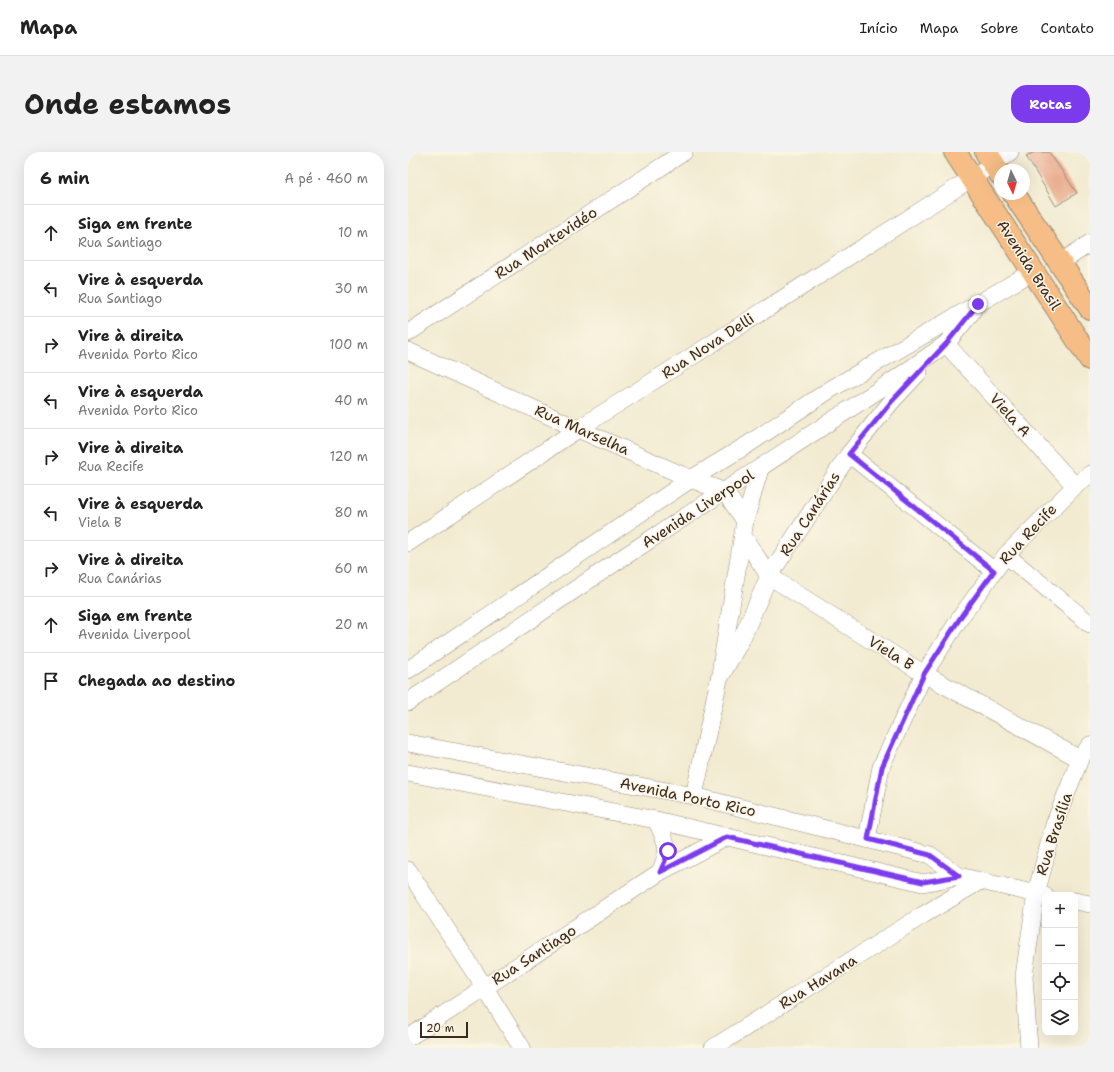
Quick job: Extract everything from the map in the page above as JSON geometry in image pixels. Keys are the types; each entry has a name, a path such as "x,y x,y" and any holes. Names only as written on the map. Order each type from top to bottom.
{"main road":[{"name":"Avenida Brasil","path":"955,152 1090,359"},
{"name":"Avenida Brasil","path":"1018,200 1090,308"}],"street":[{"name":"Rua Montevidéo","path":"408,333 684,152"},
{"name":"Rua Nova Delli","path":"408,543 578,429 972,178 997,160"},
{"path":"1060,263 1090,243"},
{"name":"Avenida Liverpool","path":"408,670 691,479 747,445 831,389 1034,271"},
{"name":"Avenida Liverpool","path":"408,702 619,560 894,381 946,344 978,304"},
{"name":"Rua Canárias","path":"719,679 742,638 769,576 849,454 892,401 946,344"},
{"name":"Viela A","path":"946,344 1075,486"},
{"name":"Rua Marselha","path":"408,351 578,429 691,479 725,492"},
{"path":"849,454 994,571"},
{"name":"Rua Canárias","path":"694,796 719,679 744,529 760,469"},
{"name":"Rua Recife","path":"868,839 882,767 924,674 962,615 1006,555 1075,486 1090,474"},
{"path":"725,492 744,529"},
{"name":"Rua Canárias","path":"744,529 769,576"},
{"path":"1006,555 1090,624"},
{"name":"Viela B","path":"769,576 924,674 1080,759"},
{"name":"Avenida Porto Rico","path":"408,743 694,796 930,855 959,876 1040,895"},
{"name":"Rua Brasília","path":"1029,1048 1024,976 1054,825 1080,759 1090,745"},
{"name":"Avenida Porto Rico","path":"408,773 656,820 923,882 959,876"},
{"path":"656,820 665,837 668,851 660,872"},
{"name":"Rua Santiago","path":"408,1038 660,872 727,837"},
{"path":"408,870 485,988 522,1048"},
{"name":"Rua Havana","path":"713,1048 923,915 980,881"},
{"name":"Rua Havana","path":"923,882 932,886 937,891 935,900 923,915"},
{"path":"1078,902 1090,904"}],"building":[{"path":"1035,152 1049,152 1077,193 1056,206 1026,156"}],"route":[{"path":"668,851 660,872 727,837 923,882 959,876 930,855 868,839 882,767 924,674 962,615 994,571 849,454 892,401 946,344 978,304"}]}
